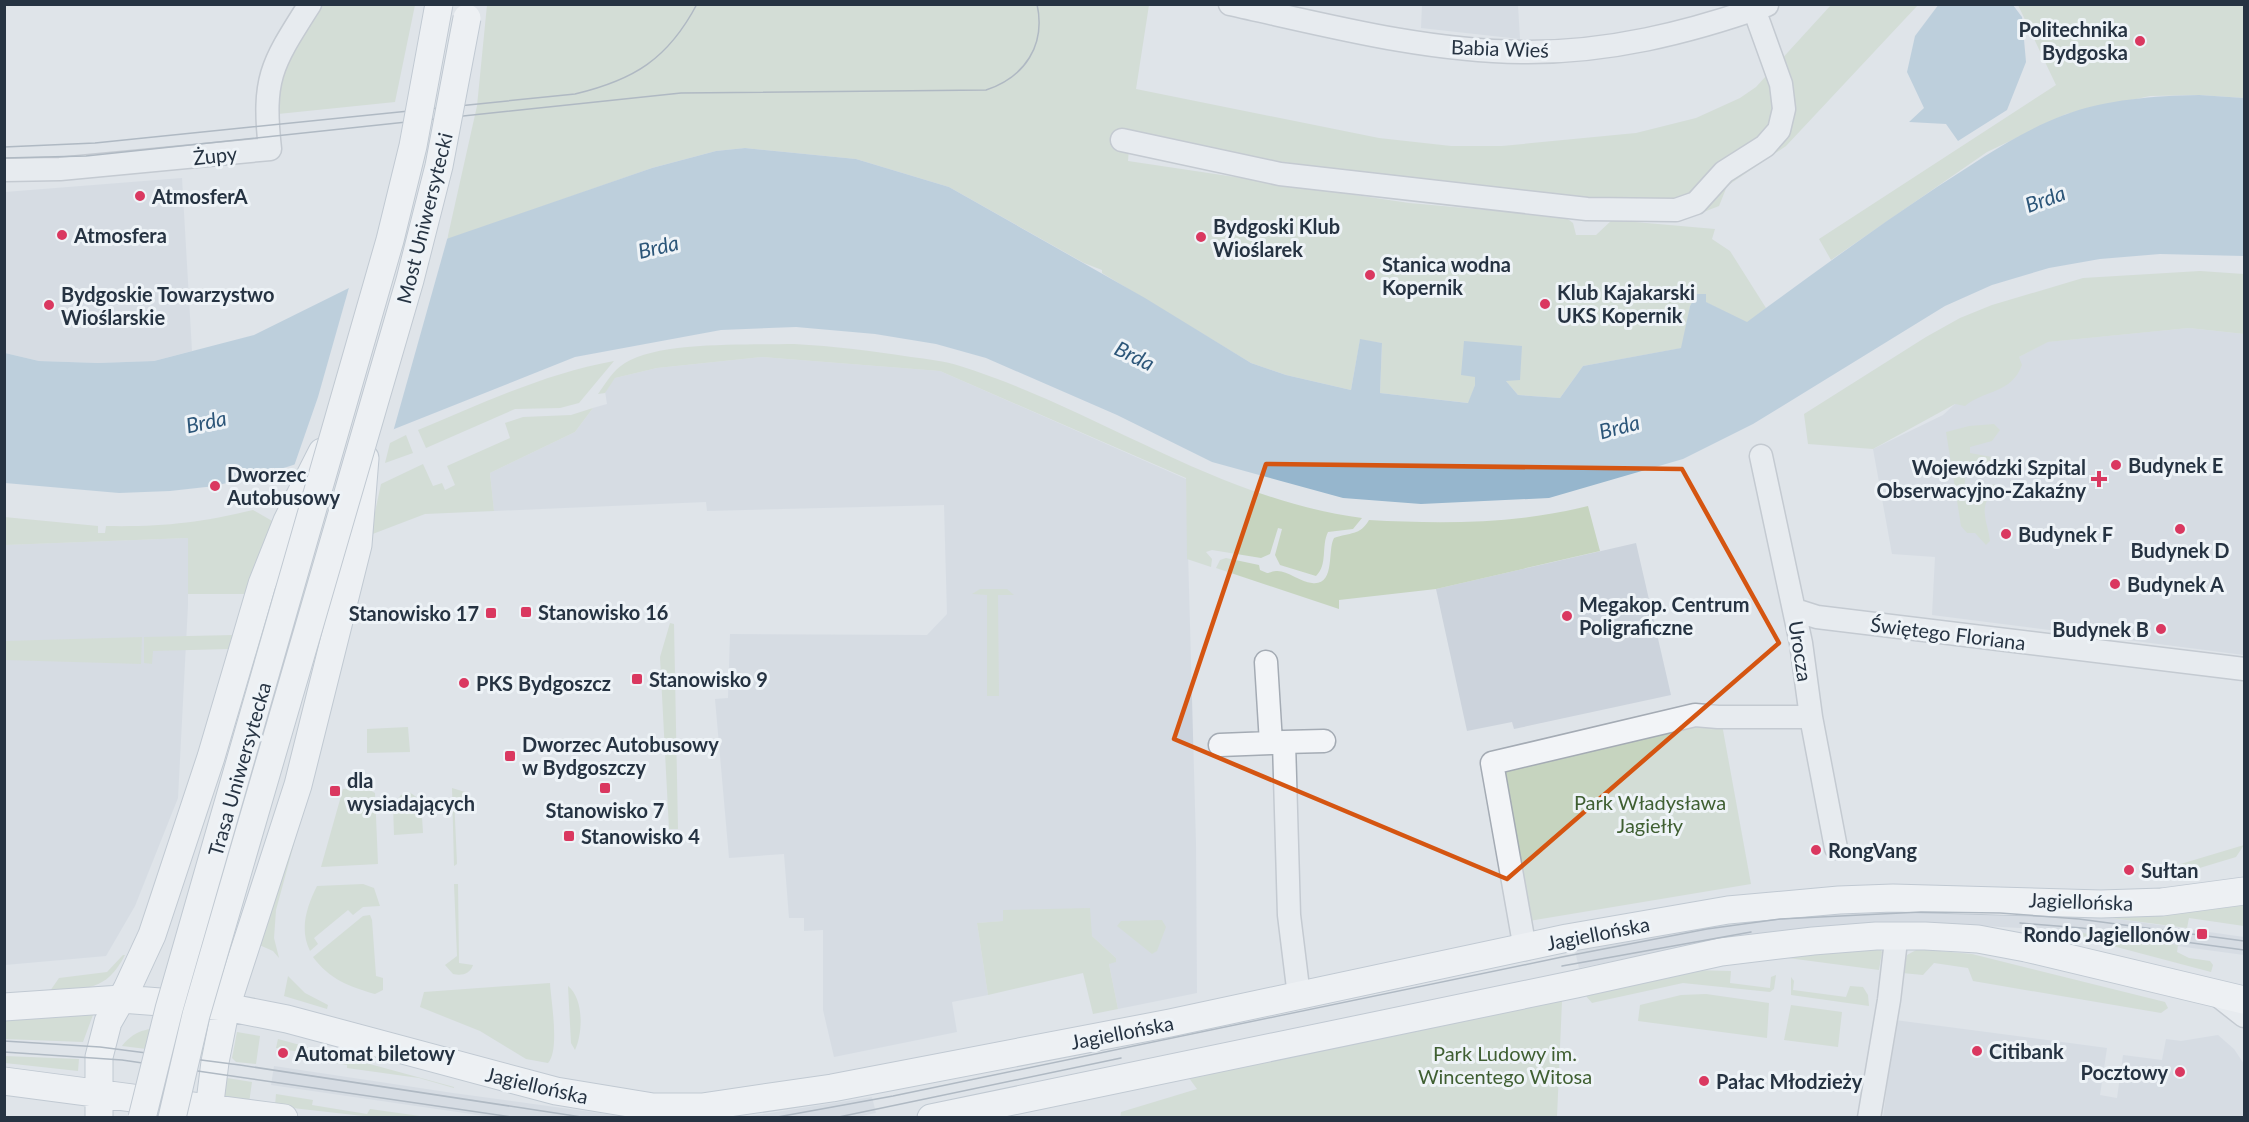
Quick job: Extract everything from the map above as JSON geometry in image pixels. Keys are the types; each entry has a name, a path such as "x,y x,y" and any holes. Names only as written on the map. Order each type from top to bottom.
{"main road":[{"name":"Most Uniwersytecki","path":"338,421 408,170 439,4"},
{"name":"Most Uniwersytecki","path":"367,429 410,280 439,166 468,4"},
{"path":"98,1104 100,1047 108,1022 144,955 171,879 211,757 262,584 287,521 338,421"},
{"name":"Trasa Uniwersytecka","path":"142,1118 168,1009 338,421"},
{"path":"208,1113 226,1007 268,871 298,785 358,545 367,429"},
{"name":"Trasa Uniwersytecka","path":"172,1118 196,1015 367,429"},
{"name":"Jagiellońska","path":"4,1007 121,999 226,1007 287,1019 556,1091 653,1107 702,1107 832,1088 1299,996 1658,921 1818,901 1920,897 2101,904 2162,903 2244,891"},
{"path":"943,1116 1583,983 1690,957 1813,941 1905,936 2002,943 2244,1000"},
{"path":"4,1081 98,1104 284,1118"}],"street":[{"name":"Żupy","path":"4,170 70,168 270,149 267,103 269,81 276,58 310,4"},
{"name":"Babia Wieś","path":"1230,4 1418,44 1524,52 1602,47 1647,40 1761,7"},
{"path":"1122,140 1280,174 1587,209 1676,210 1696,203 1724,172 1765,146 1779,130 1784,109 1781,84 1761,7"},
{"name":"Urocza","path":"1761,456 1795,610 1811,717 1836,848"},
{"name":"Świętego Floriana","path":"1795,610 1829,618 2244,669"},
{"path":"1266,662 1277,743 1289,915 1299,996"},
{"path":"1525,949 1492,763 1695,715 1811,717"},
{"path":"1220,745 1324,741"},
{"path":"1869,1118 1889,1000 1894,949 1896,943 1905,936"},
{"path":"2212,992 2244,1016"}],"highlighted area":[{"path":"1266,464 1682,469 1779,643 1507,879 1174,739"}],"shaded area":[{"path":"1422,5 1518,5 1520,39 1421,28"},
{"path":"182,178 192,351 154,361 98,363 39,361 5,353 5,192"},
{"name":"Wojewódzki Szpital Obserwacyjno-Zakaźny","path":"2189,328 2244,334 2244,655 1932,615 1935,557 1892,554 1873,449 1943,415 1989,373 2047,342"},
{"path":"762,357 940,371 1186,479 1196,844 1197,993 1118,1009 1109,964 1116,958 1092,936 1003,911 1004,921 977,923 988,995 952,1002 957,1032 834,1057 823,1010 823,930 804,931 804,918 789,918 784,854 729,858 715,699 728,698 730,634 927,635 947,614 944,505 707,511 706,502 494,511 490,473 575,432 593,408 607,404 605,391 615,378 657,368"},
{"path":"188,538 188,605 178,798 135,906 106,956 5,965 4,545"},
{"path":"1636,543 1671,695 1514,729 1512,722 1467,731 1436,589"},
{"path":"1886,910 2103,917 2244,937 2244,955 2059,930 1930,923 1777,931 1697,944 1579,968 1575,951 1694,929 1777,918"},
{"path":"1895,1020 2107,1048 2100,1095 2117,1098 2123,1055 2162,1060 2166,1039 2181,1041 2218,1035 2234,1049 2244,1064 2244,1117 1883,1118"},
{"path":"274,1066 628,1117 492,1117 271,1085"},
{"path":"872,1097 876,1113 857,1117 744,1117"}],"green space":[{"path":"319,5 415,5 395,102 278,114 284,68 295,44"},
{"path":"487,5 1149,5 1136,89 1379,138 1451,146 1502,146 1636,133 1696,118 1740,98 1756,87 1831,5 1918,5 1786,146 1727,186 1719,206 1688,218 1586,215 1279,167 1130,136 1128,161 1409,203 1565,217 1573,223 1576,235 1596,235 1612,220 1715,229 1712,239 1730,251 1766,308 1747,323 1705,302 1695,301 1690,306 1682,348 1583,366 1560,398 1518,395 1505,380 1475,376 1475,385 1469,403 1380,393 1382,343 1360,340 1351,390 1286,375 1251,363 1102,273 1102,270 1084,263 949,187 856,159 745,148 716,151 652,168 447,240 477,106"},
{"name":"Politechnika Bydgoska","path":"2018,5 2244,5 2244,98 2199,95 2150,96 2066,114 1987,152 1831,260 1819,239 2056,85"},
{"path":"2200,271 2244,274 2244,334 2189,328 2048,342 2019,357 2022,365 2005,386 1965,406 1955,404 1873,449 1808,444 1804,414 1960,318 1992,305 2083,278"},
{"path":"794,344 936,360 960,366 1011,384 1207,473 1257,492 1309,508 1362,518 1353,529 1328,532 1322,566 1316,576 1280,565 1275,555 1282,529 1278,528 1270,554 1261,558 1212,550 1206,552 1212,559 1211,567 1187,559 1186,478 940,371 762,357 657,368 615,378 605,393 598,394 617,369 640,356 660,351 707,346"},
{"path":"614,361 579,403 560,408 515,409 426,448 418,430 539,381"},
{"path":"593,408 575,432 490,473 494,511 425,514 370,535 381,484 423,464 433,486 442,483 445,490 455,485 447,466 510,438 505,423 523,417 571,415"},
{"path":"1994,424 2000,430 1992,441 1970,447 1970,453 1992,457 1993,462 1982,471 1966,474 1964,488 1976,497 1994,484 1997,488 1989,497 1985,509 1990,541 1986,545 1975,533 1967,533 1961,526 1946,432 1969,426"},
{"path":"406,435 413,453 385,463 390,443"},
{"path":"1588,506 1600,551 1436,589 1339,600 1339,609 1216,568 1220,560 1226,558 1259,565 1260,570 1267,573 1280,571 1307,582 1320,582 1328,573 1334,538 1362,529 1369,520 1480,521 1534,516"},
{"path":"253,510 274,522 247,594 188,594 188,538 5,545 4,517 98,526 98,533 105,533 106,526 180,523"},
{"path":"980,589 1007,589 1014,595 998,595 999,696 987,696 987,595 972,594"},
{"path":"670,623 674,624 678,829 669,829 660,657"},
{"path":"234,635 229,649 153,651 152,664 144,663 144,637"},
{"path":"142,637 141,664 5,660 5,641"},
{"name":"Park Władysława Jagiełły","path":"1718,717 1723,730 1751,884 1529,921 1492,763"},
{"path":"408,727 410,752 367,753 367,729"},
{"path":"320,748 276,910 274,938 279,958 273,951 257,944"},
{"path":"366,788 375,793 378,864 321,867 343,789"},
{"path":"452,788 465,792 469,804 454,797 457,864 454,866"},
{"path":"409,792 421,800 423,833 394,835 393,805 401,795"},
{"path":"2244,845 2236,857 2173,876 2174,866"},
{"path":"363,884 374,888 380,906 363,907 353,915 348,910 314,938 318,944 310,951 305,926 310,902 317,886"},
{"path":"454,884 458,884 459,963 473,965 468,972 460,975 453,974 445,965 457,956"},
{"path":"2244,902 2244,926 2189,918 2187,928 2103,917"},
{"path":"1090,908 1092,936 1116,958 1116,962 1109,964 1118,1009 1093,1014 1083,973 988,995 977,923 1003,921 1003,910"},
{"path":"370,915 376,976 383,978 383,990 375,994 333,977 313,957 363,916"},
{"path":"1162,920 1166,927 1157,951 1152,954 1117,926 1121,921"},
{"path":"2056,931 2178,945 2177,952 2189,958 2210,961 2213,965 2211,972"},
{"path":"1878,945 1882,952 1879,970 1788,958 1789,952"},
{"path":"1918,949 1972,954 2165,1002 2168,1008 2161,1013 1973,981 1968,968 1934,963 1923,975 1902,973 1907,955"},
{"path":"125,955 118,967 110,976 94,986 50,991 59,978 107,972"},
{"path":"1693,970 1731,971 1730,983 1770,988 1771,977 1776,975 1774,989 1770,992 1683,983 1592,1003 1586,996"},
{"path":"288,976 305,993 328,1005 327,1009 284,996"},
{"path":"1791,977 1794,981 1793,990 1846,997 1850,986 1863,987 1868,995 1869,1006 1791,995"},
{"path":"550,983 554,1048 548,1063 526,1059 480,1031 420,1007 424,992"},
{"path":"568,986 577,999 581,1017 580,1035 575,1050 571,1043"},
{"path":"1706,994 1769,1003 1767,1038 1638,1021 1640,1005 1681,995"},
{"name":"Park Ludowy im. Wincentego Witosa","path":"1562,1001 1557,1117 1120,1118 1121,1112 1197,1089 1189,1078 1241,1060"},
{"path":"1791,1005 1842,1012 1838,1047 1784,1040"},
{"path":"83,1013 93,1015 83,1042 5,1039 5,1021"},
{"path":"173,1027 186,1029 202,1041 204,1056 122,1046 139,1032"},
{"path":"237,1032 260,1036 256,1064 236,1062 232,1058"},
{"path":"278,1039 454,1087 454,1088 419,1078 347,1068 347,1065 306,1058 306,1053 276,1048"},
{"path":"5,1056 79,1059 78,1071 5,1063"},
{"path":"227,1078 252,1082 249,1103 224,1100"},
{"path":"276,1094 313,1100 312,1105 367,1114 370,1109 427,1117 372,1117 275,1106"}],"water":[{"path":"1939,4 2013,5 2022,17 2026,62 2007,110 1958,141 1946,124 1909,122 1924,108 1907,72 1915,36"},
{"name":"Brda","path":"2199,95 2244,98 2244,256 2160,254 2100,259 2049,268 1992,285 1945,306 1753,424 1683,459 1549,498 1421,504 1343,498 1212,462 1117,415 986,358 936,344 875,334 796,327 721,330 575,357 354,445 287,467 215,486 119,493 5,483 5,353 39,361 98,363 154,361 254,335 359,283 426,246 652,168 716,151 745,148 856,159 949,187 1145,298 1251,363 1286,375 1351,390 1360,339 1382,343 1380,393 1468,403 1475,385 1475,377 1461,375 1464,341 1522,346 1520,380 1506,381 1518,395 1560,398 1583,366 1681,348 1690,306 1697,294 1706,294 1706,302 1747,322 1937,187 2030,130 2064,115 2097,105 2148,98"}],"pier":[{"path":"448,236 393,432 293,469 318,397 350,284 425,243"}],"tram line":[{"path":"4,147 95,143 575,94 615,82 647,64 674,39 697,4"},
{"path":"4,158 86,156 681,93 986,90 1012,77 1030,58 1038,33 1037,4"},
{"path":"772,1118 893,1096 1562,957 1707,929 1780,919 1921,912 2000,913 2079,919 2244,941"},
{"path":"2020,923 2082,928 2244,950"},
{"path":"1562,966 1751,932"},
{"path":"4,1041 100,1047 240,1065 588,1118"},
{"path":"4,1052 122,1060 519,1118"},
{"path":"834,1118 1121,1058"}],"place":[{"name":"Politechnika Bydgoska","path":"2140,41"},
{"name":"AtmosferA","path":"140,196"},
{"name":"Atmosfera","path":"62,235"},
{"name":"Bydgoski Klub Wioślarek","path":"1201,237"},
{"name":"Stanica wodna Kopernik","path":"1370,275"},
{"name":"Klub Kajakarski UKS Kopernik","path":"1545,304"},
{"name":"Bydgoskie Towarzystwo Wioślarskie","path":"49,305"},
{"name":"Budynek E","path":"2116,465"},
{"name":"Wojewódzki Szpital Obserwacyjno-Zakaźny","path":"2099,479"},
{"name":"Dworzec Autobusowy","path":"215,486"},
{"name":"Budynek D","path":"2180,529"},
{"name":"Budynek F","path":"2006,534"},
{"name":"Budynek A","path":"2115,584"},
{"name":"Stanowisko 16","path":"526,612"},
{"name":"Stanowisko 17","path":"491,613"},
{"name":"Megakop. Centrum Poligraficzne","path":"1567,616"},
{"name":"Budynek B","path":"2161,629"},
{"name":"Stanowisko 9","path":"637,679"},
{"name":"PKS Bydgoszcz","path":"464,683"},
{"name":"Dworzec Autobusowy w Bydgoszczy","path":"510,756"},
{"name":"Stanowisko 7","path":"605,788"},
{"name":"dla wysiadających","path":"335,791"},
{"name":"Stanowisko 4","path":"569,836"},
{"name":"RongVang","path":"1816,850"},
{"name":"Sułtan","path":"2129,870"},
{"name":"Rondo Jagiellonów","path":"2202,934"},
{"name":"Citibank","path":"1977,1051"},
{"name":"Automat biletowy","path":"283,1053"},
{"name":"Pocztowy","path":"2180,1072"},
{"name":"Pałac Młodzieży","path":"1704,1081"}]}
